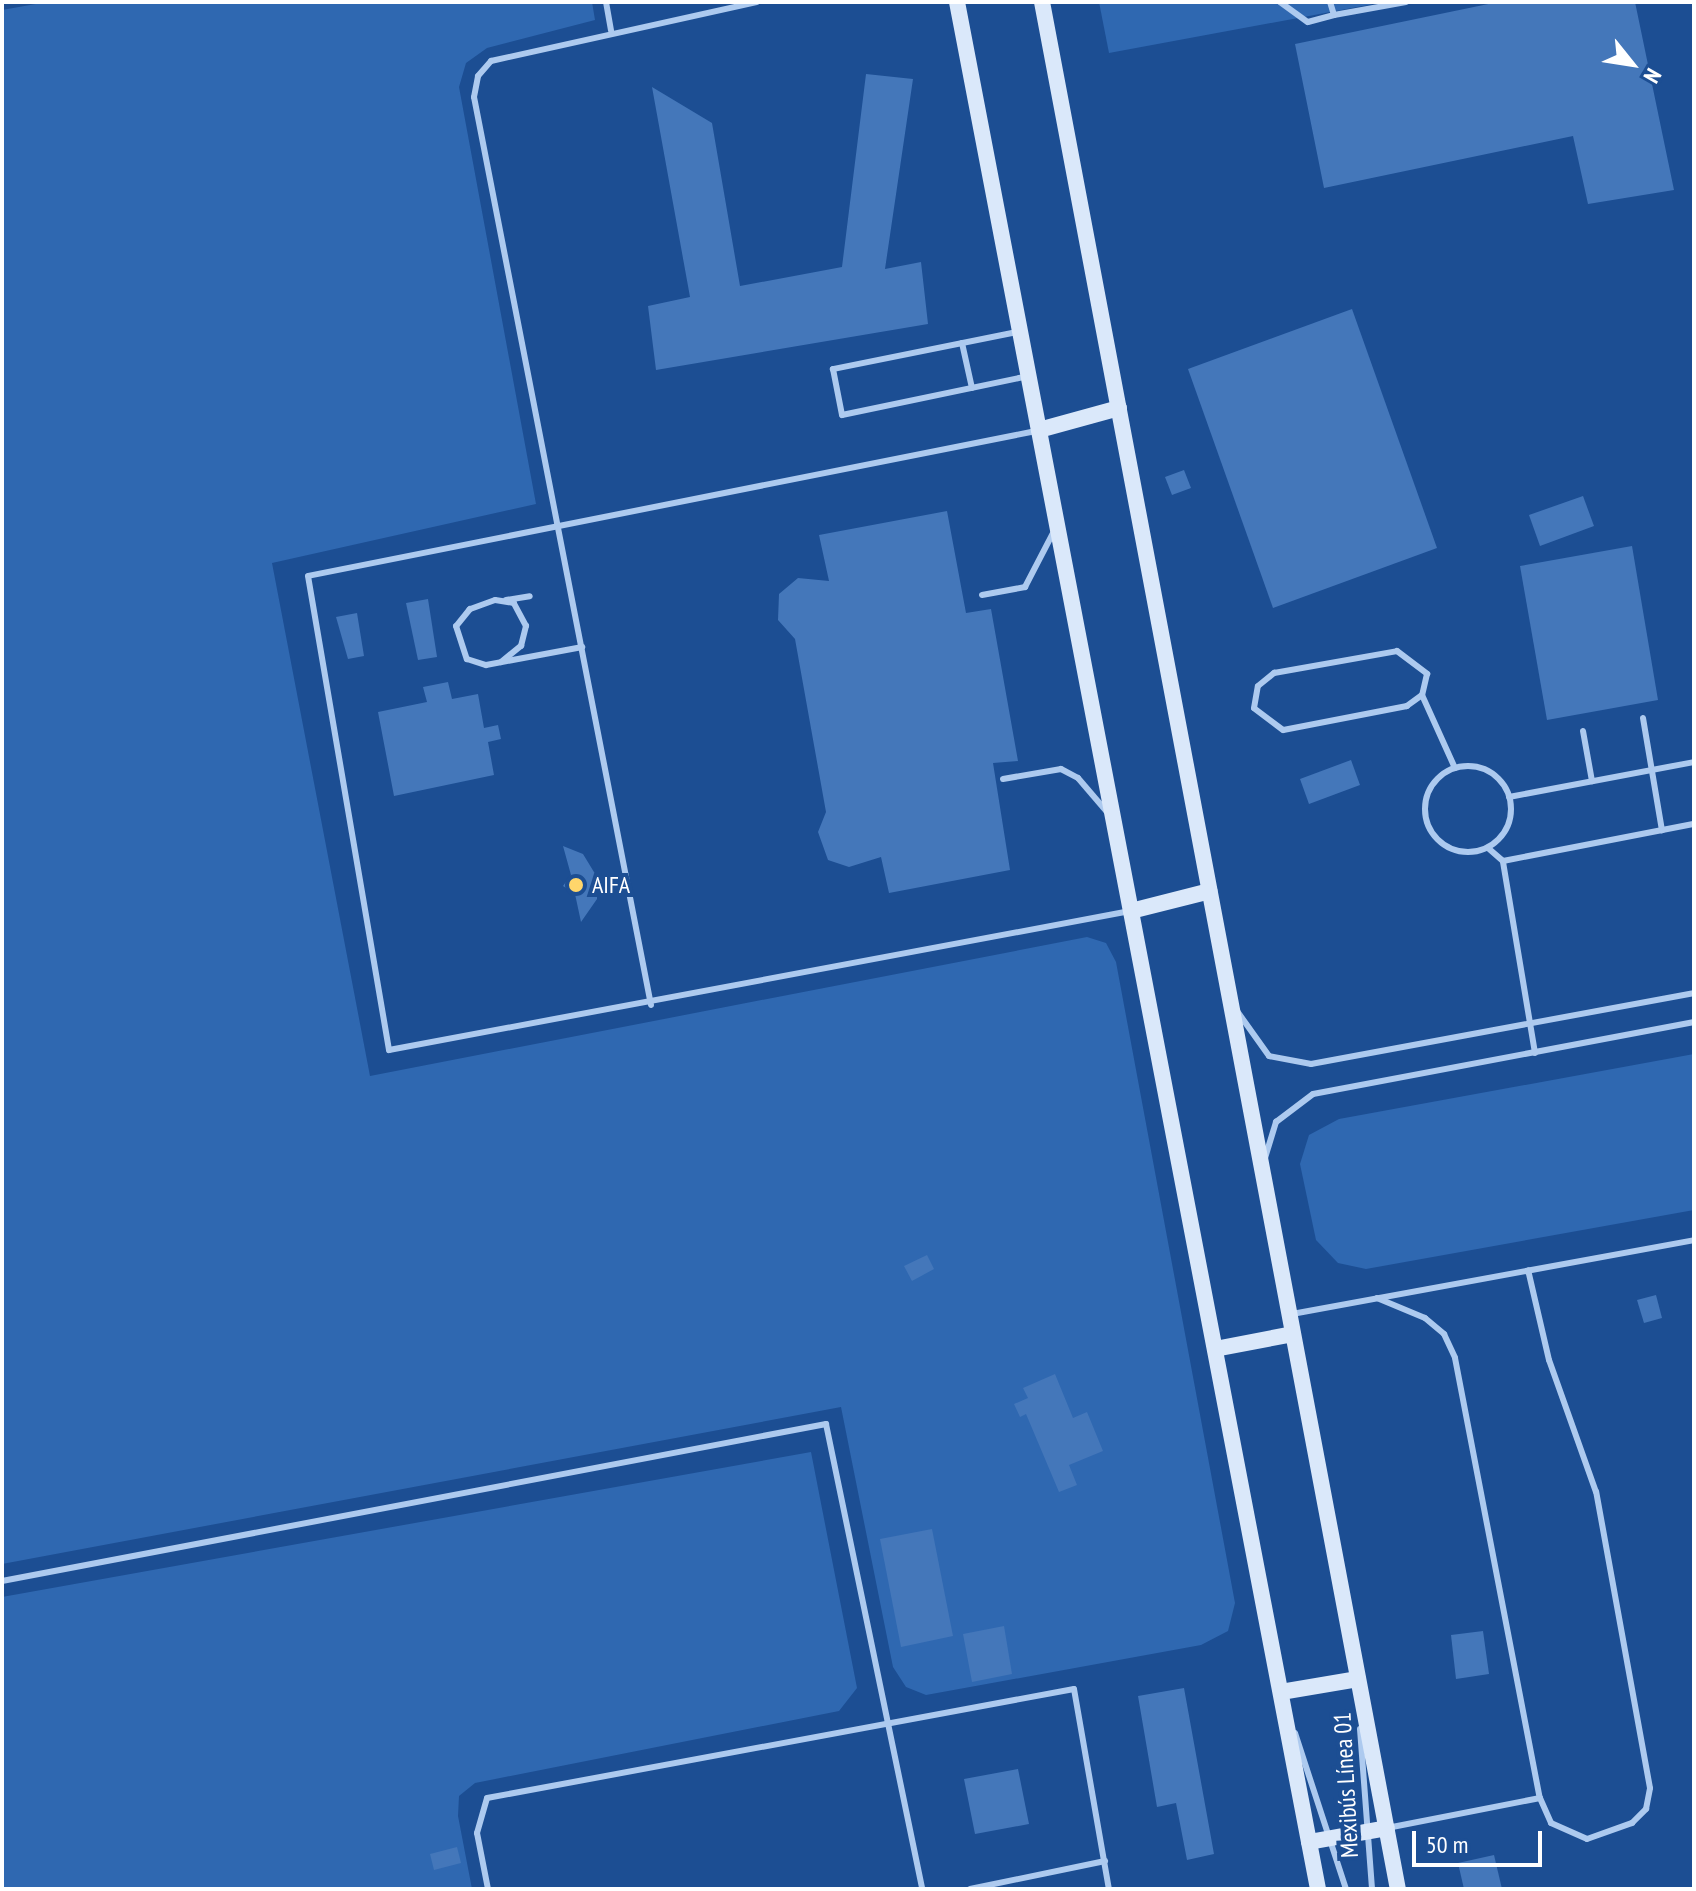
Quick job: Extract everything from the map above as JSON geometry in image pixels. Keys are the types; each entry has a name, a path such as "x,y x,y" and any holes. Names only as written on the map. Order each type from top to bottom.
{"street":[{"path":"957,2 1318,1889"},
{"path":"1042,2 1398,1889"},
{"path":"1039,430 1119,408"},
{"path":"1131,911 1210,891"},
{"path":"1215,1349 1293,1334"},
{"path":"1281,1692 1358,1679"},
{"path":"1309,1842 1387,1828"}],"lane":[{"path":"606,2 611,31"},
{"path":"651,1005 474,97 491,61 611,31 757,2"},
{"path":"1280,2 1299,21 1378,4 1406,2"},
{"path":"1330,2 1334,15"},
{"path":"1020,331 833,369 842,415 1029,376"},
{"path":"962,343 972,388"},
{"path":"1039,430 308,576 389,1050 651,1005 1131,911"},
{"path":"982,595 1025,587 1057,522"},
{"path":"530,596 470,609 456,626 467,659 501,662 582,647"},
{"path":"501,662 525,636 524,615 504,600"},
{"path":"1422,695 1407,706 1283,730 1254,708 1258,686 1274,673 1397,651 1427,674 1422,695 1455,768"},
{"path":"1643,718 1662,830"},
{"path":"1583,731 1592,781"},
{"path":"1509,797 1694,762"},
{"path":"1455,768 1494,775 1509,797 1508,826 1488,848"},
{"path":"1455,768 1427,796 1427,823 1445,846 1488,848 1503,861 1535,1053"},
{"path":"1003,779 1061,769 1078,778 1114,821"},
{"path":"1503,861 1694,824"},
{"path":"1231,1003 1269,1056 1287,1064 1694,993"},
{"path":"1262,1169 1276,1122 1302,1099 1694,1022"},
{"path":"1291,1314 1694,1240"},
{"path":"1377,1298 1425,1318 1444,1334 1455,1358 1540,1798 1551,1823 1587,1839 1632,1823 1646,1809 1650,1788 1596,1492 1549,1360 1528,1270"},
{"path":"2,1581 826,1424 922,1889"},
{"name":"Mexibús Línea 01","path":"1358,1679 1364,1832 1372,1889"},
{"path":"488,1889 477,1833 487,1798 1074,1689 1109,1889"},
{"name":"Mexibús Línea 01","path":"1281,1692 1333,1838 1346,1889"},
{"path":"1387,1828 1540,1798"},
{"path":"975,1888 1105,1861"}],"shaded area":[{"path":"47,2 592,2 595,20 487,48 466,63 459,87 536,504 272,563 370,1076 1087,937 1106,943 1116,962 1235,1603 1228,1631 1201,1645 926,1695 906,1687 893,1667 841,1407 2,1564 2,10"},
{"path":"1099,2 1384,2 1109,53"},
{"path":"1694,1054 1694,1210 1366,1269 1338,1263 1316,1240 1300,1164 1309,1135 1339,1119"},
{"path":"811,1452 857,1688 839,1711 475,1783 459,1796 458,1816 472,1889 2,1889 2,1597"}],"building":[{"path":"1498,2 1635,2 1674,190 1588,204 1573,136 1324,188 1295,44"},
{"path":"866,74 913,79 885,269 921,262 928,324 656,370 648,306 690,297 652,87 712,123 740,286 842,267"},
{"path":"1352,309 1437,548 1273,608 1188,369"},
{"path":"1184,470 1191,488 1172,495 1165,477"},
{"path":"1583,496 1594,526 1540,546 1529,515"},
{"path":"947,511 966,613 991,609 1018,761 993,763 1010,870 889,893 881,857 849,867 828,860 818,832 826,812 795,639 778,620 779,594 798,578 829,581 819,535"},
{"path":"1632,546 1658,700 1547,720 1520,566"},
{"path":"428,599 437,657 418,660 406,603"},
{"path":"357,613 364,656 348,659 336,617"},
{"path":"448,682 452,699 478,694 484,728 498,725 501,739 488,742 494,775 394,796 378,712 427,702 423,687"},
{"path":"1351,760 1360,785 1309,804 1300,779"},
{"path":"563,846 583,854 597,877 597,899 581,922 575,894 563,886 571,875"},
{"path":"927,1255 934,1269 912,1281 904,1266"},
{"path":"1656,1295 1662,1318 1644,1323 1637,1300"},
{"path":"1055,1374 1073,1418 1087,1412 1103,1451 1069,1465 1077,1485 1059,1492 1026,1414 1020,1417 1014,1404 1028,1398 1023,1388"},
{"path":"932,1529 953,1636 901,1647 880,1539"},
{"path":"1004,1626 1012,1674 972,1682 963,1634"},
{"path":"1483,1631 1489,1674 1456,1679 1451,1635"},
{"path":"1184,1688 1214,1854 1187,1860 1176,1803 1157,1807 1138,1696"},
{"path":"1018,1769 1029,1824 975,1834 964,1779"},
{"path":"457,1847 461,1863 434,1870 430,1854"},
{"path":"1494,1855 1502,1889 1464,1889 1458,1863"}],"place":[{"name":"AIFA","path":"576,885"}]}
